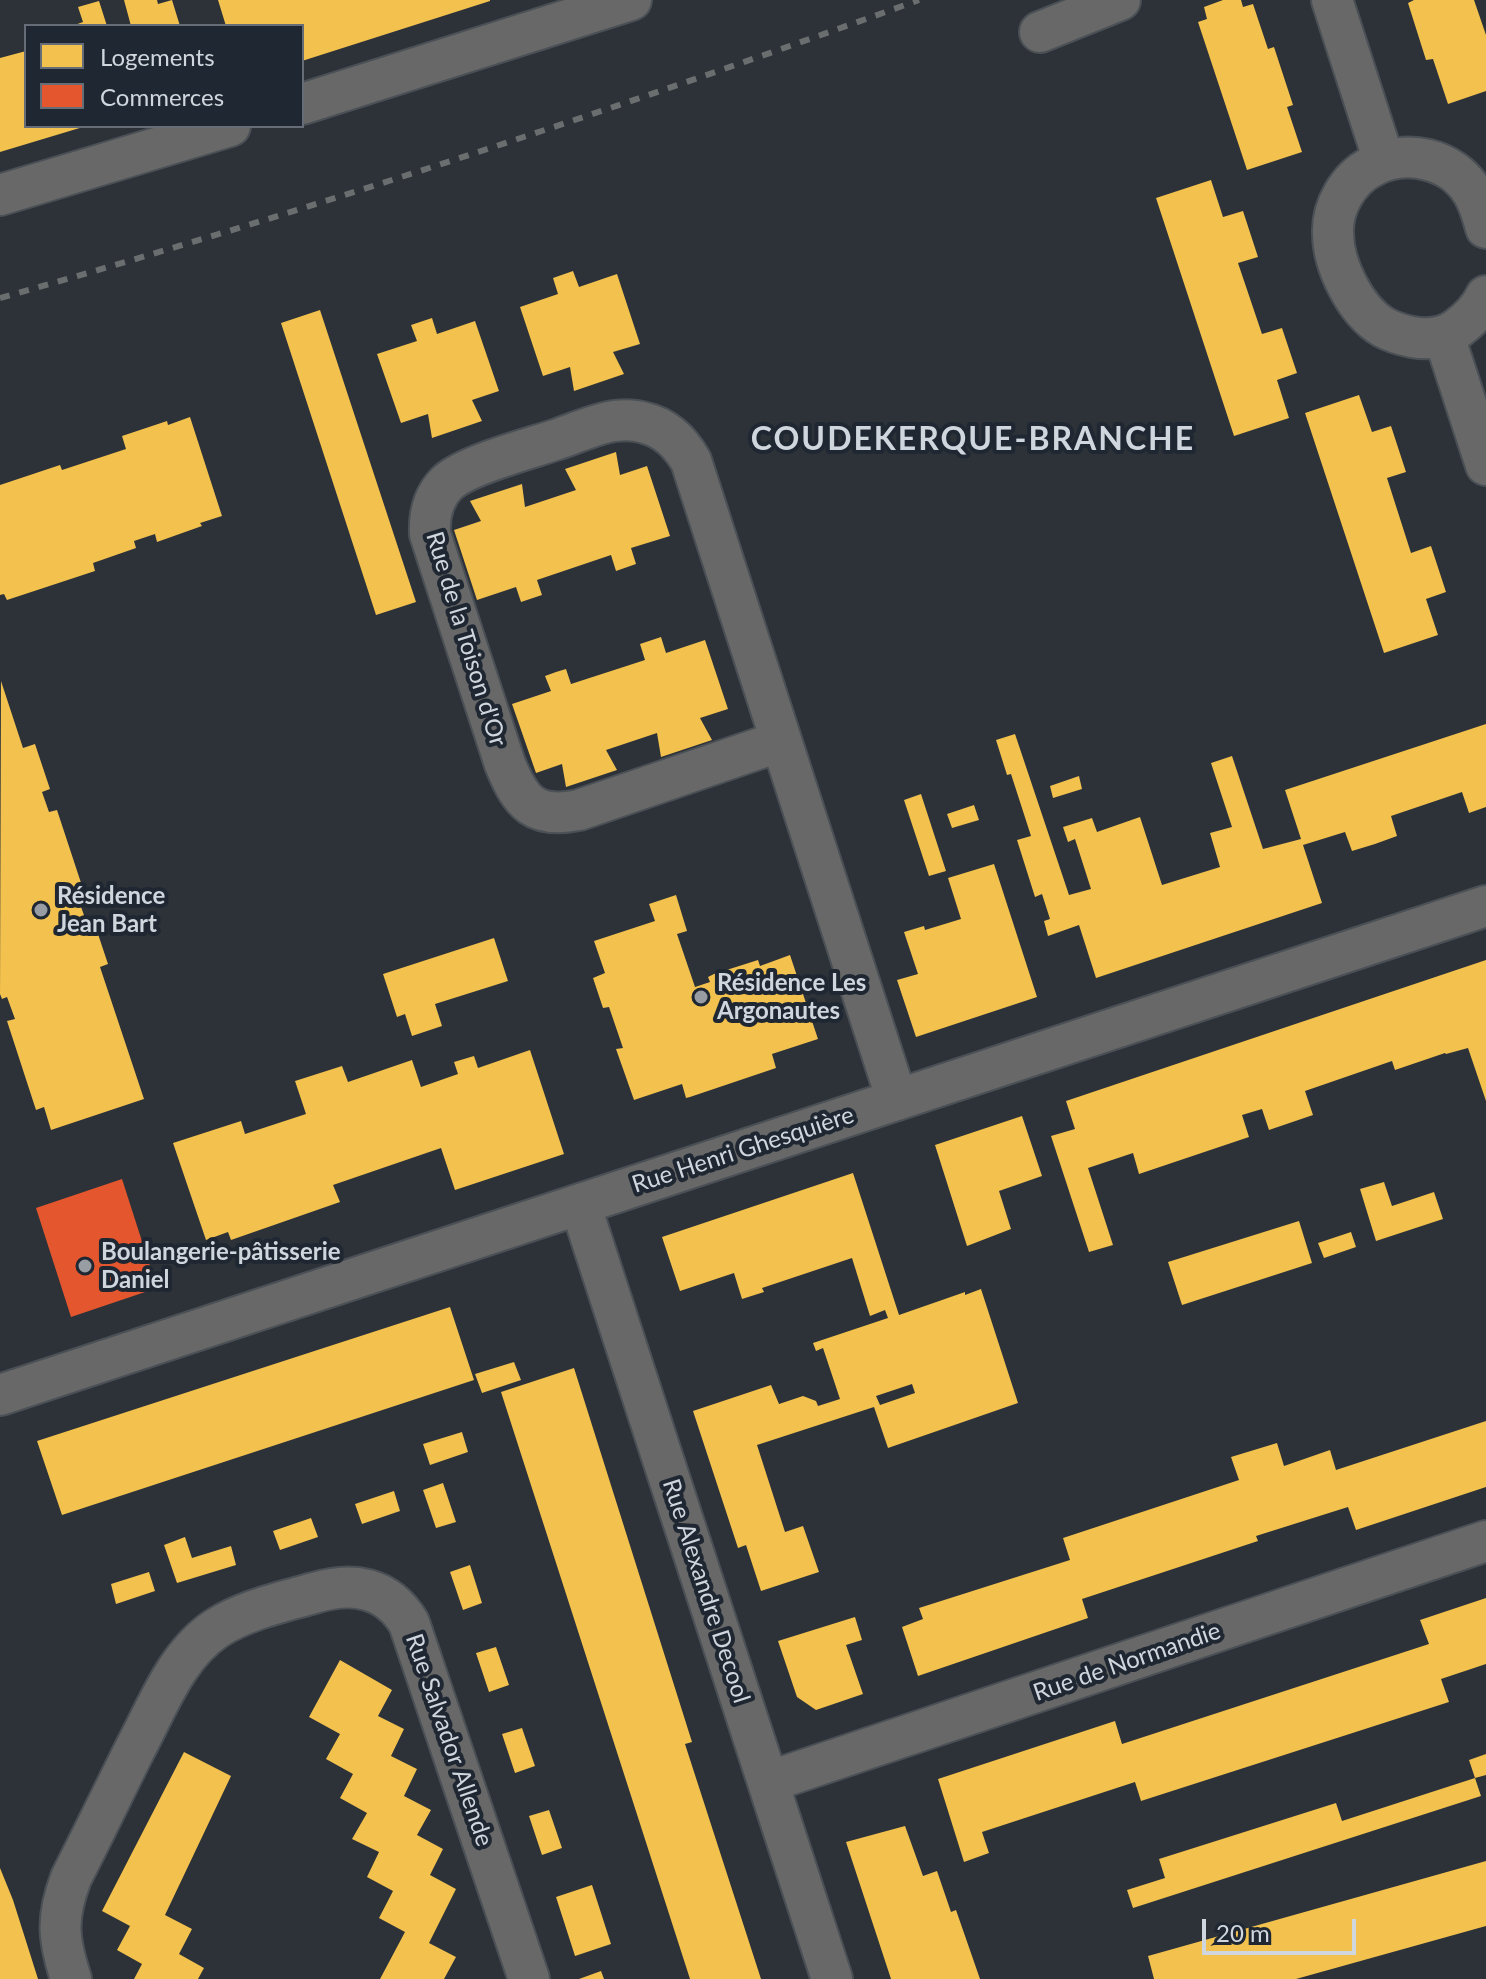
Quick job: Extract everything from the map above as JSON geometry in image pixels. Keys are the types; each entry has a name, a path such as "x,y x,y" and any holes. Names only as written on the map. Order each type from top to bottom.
{"street":[{"path":"304,103 631,0"},
{"path":"1040,32 1120,0"},
{"path":"1332,0 1384,161"},
{"path":"0,195 223,128"},
{"path":"1486,228 1473,193 1464,181 1452,171 1425,158 1410,157 1384,161 1358,176 1339,202 1333,232 1340,264 1353,296 1362,309 1385,328 1416,338 1444,336 1475,314 1486,296"},
{"path":"1444,336 1486,465"},
{"name":"Rue de la Toison d'Or","path":"781,741 579,810 543,810 523,799 505,764 430,534 431,510 441,490 471,469 614,421 643,422 677,440 691,461 897,1100"},
{"name":"Rue Henri Ghesquière","path":"0,1395 1486,906"},
{"name":"Rue Alexandre Decool","path":"580,1204 832,1979"},
{"name":"Rue de Normandie","path":"768,1782 1486,1541"},
{"name":"Rue Salvador Allende","path":"71,1979 59,1933 65,1892 183,1660 217,1628 245,1614 319,1591 357,1587 389,1599 401,1609 409,1623 529,1979"}],"building: Logements":[{"path":"124,0 157,0 158,4 172,0 179,24 130,24"},
{"path":"218,0 490,0 304,60 304,24 225,24"},
{"path":"1223,0 1241,0 1243,7 1253,4 1268,49 1274,47 1293,105 1287,107 1302,152 1247,170 1198,22 1207,19 1204,7"},
{"path":"1414,0 1474,0 1486,35 1486,91 1448,104 1433,59 1426,60 1408,3"},
{"path":"99,1 106,24 78,24 83,22 78,7"},
{"path":"24,52 24,128 80,128 0,152 0,58"},
{"path":"1211,180 1223,217 1243,211 1258,257 1238,263 1262,334 1282,328 1297,373 1277,380 1289,418 1234,436 1156,198"},
{"path":"573,271 579,287 617,274 640,344 613,352 624,374 574,391 570,367 543,376 520,307 558,294 553,278"},
{"path":"320,310 416,602 376,615 281,323"},
{"path":"432,318 437,334 475,321 499,391 472,400 482,421 432,438 428,414 401,423 377,354 417,341 411,325"},
{"path":"1359,395 1372,432 1391,426 1406,472 1387,478 1411,553 1431,546 1446,592 1426,599 1438,635 1384,653 1305,413"},
{"path":"190,417 222,516 157,542 155,534 134,541 136,548 93,563 95,571 7,600 4,594 0,595 0,485 60,465 62,470 126,449 122,436"},
{"path":"616,452 620,475 647,466 670,536 631,548 636,564 616,571 611,555 537,580 542,595 521,602 516,587 477,600 454,530 481,521 470,501 522,484 525,507 576,490 565,469"},
{"path":"661,637 666,653 705,640 728,709 700,718 712,740 661,757 657,733 606,750 617,770 566,787 562,764 536,773 512,704 551,691 545,676 556,672 566,669 571,684 645,660 640,644"},
{"name":"Résidence Jean Bart","path":"1,681 23,748 35,744 50,789 42,792 49,812 57,810 86,898 79,901 86,921 93,919 108,964 100,967 144,1099 51,1130 44,1107 36,1110 7,1021 15,1019 7,997 2,999 0,994"},
{"path":"1486,724 1486,807 1469,813 1462,792 1391,816 1397,836 1375,844 1352,851 1345,832 1303,845 1322,903 1096,978 1079,925 1048,936 1044,921 1050,919 1042,894 1035,897 1017,840 1031,836 1011,774 1007,775 996,740 1015,734 1069,895 1091,889 1075,839 1068,842 1063,827 1092,818 1097,832 1140,817 1162,885 1220,867 1210,833 1232,827 1211,763 1232,756 1263,849 1301,839 1285,790"},
{"path":"1079,776 1082,789 1053,798 1050,786"},
{"path":"921,794 946,871 929,876 904,800"},
{"path":"974,805 979,820 952,828 947,814"},
{"path":"994,864 1037,997 916,1037 897,980 918,974 904,932 924,926 925,930 961,919 948,878"},
{"name":"Résidence Les Argonautes","path":"676,895 687,931 677,934 695,987 710,982 708,977 714,974 758,960 760,966 790,955 818,1039 772,1054 776,1068 690,1097 686,1098 682,1084 634,1100 616,1049 623,1048 609,1007 603,1008 593,978 605,973 594,941 655,921 649,904"},
{"path":"494,938 508,981 435,1004 442,1026 412,1036 405,1014 397,1017 383,974"},
{"path":"1486,960 1486,1101 1468,1048 1395,1070 1392,1061 1305,1091 1313,1115 1269,1130 1262,1109 1242,1115 1249,1137 1139,1174 1133,1153 1088,1168 1113,1245 1089,1252 1051,1136 1075,1129 1066,1101"},
{"path":"530,1050 564,1154 455,1190 441,1148 333,1185 340,1202 231,1240 228,1232 206,1240 173,1143 241,1121 245,1134 306,1114 295,1081 342,1066 348,1082 412,1060 421,1087 458,1074 454,1062 474,1056 478,1068"},
{"path":"1022,1116 1042,1176 999,1191 1011,1229 967,1246 935,1145"},
{"path":"853,1173 899,1315 981,1289 1018,1403 888,1448 874,1407 757,1445 785,1532 803,1526 819,1572 761,1591 746,1545 738,1548 693,1411 771,1385 779,1404 803,1396 816,1401 818,1406 840,1399 823,1348 816,1351 813,1343 888,1318 885,1310 870,1316 852,1258 762,1288 764,1292 742,1299 734,1273 680,1291 662,1237","holes":["912,1384 915,1393 880,1405 876,1396"]},
{"path":"1384,1182 1392,1206 1434,1192 1443,1219 1376,1241 1360,1189"},
{"path":"1299,1221 1312,1263 1182,1305 1168,1262"},
{"path":"1351,1232 1356,1247 1324,1258 1318,1243"},
{"path":"450,1307 474,1380 62,1515 37,1441"},
{"path":"514,1362 521,1380 482,1393 475,1374"},
{"path":"574,1368 692,1742 685,1744 761,1979 690,1979 501,1392"},
{"path":"1486,1421 1486,1487 1356,1530 1348,1507 1256,1536 1258,1541 1082,1599 1088,1618 918,1676 902,1627 923,1619 919,1608 1070,1560 1063,1538 1239,1480 1231,1457 1277,1443 1284,1466 1330,1450 1336,1470"},
{"path":"462,1432 468,1452 430,1465 423,1444"},
{"path":"443,1483 456,1522 436,1528 423,1490"},
{"path":"394,1491 400,1511 362,1524 355,1504"},
{"path":"311,1518 318,1537 280,1550 273,1531"},
{"path":"185,1537 192,1558 231,1546 236,1565 177,1583 164,1545"},
{"path":"470,1565 482,1603 463,1610 450,1572"},
{"path":"149,1572 155,1591 116,1604 111,1584"},
{"path":"1486,1598 1486,1664 1441,1679 1449,1702 1141,1801 1135,1782 982,1832 989,1853 964,1862 938,1779 1115,1721 1122,1744 1429,1644 1420,1620"},
{"path":"855,1617 862,1640 846,1645 863,1694 816,1710 797,1697 778,1641"},
{"path":"496,1647 509,1685 489,1692 476,1653"},
{"path":"340,1660 392,1690 378,1716 404,1729 391,1756 417,1769 404,1796 431,1810 417,1835 443,1849 430,1875 456,1889 429,1943 456,1957 444,1979 380,1979 405,1932 379,1918 393,1891 367,1877 379,1852 352,1839 367,1813 340,1798 353,1774 326,1759 340,1734 309,1717"},
{"path":"522,1728 535,1766 515,1773 502,1734"},
{"path":"184,1752 231,1776 165,1915 192,1929 179,1954 204,1968 198,1979 134,1979 142,1964 117,1950 130,1926 102,1911"},
{"path":"1486,1754 1486,1775 1475,1778 1469,1760"},
{"path":"1475,1778 1481,1796 1133,1908 1127,1890 1165,1878 1159,1859 1336,1803 1342,1821"},
{"path":"549,1810 562,1848 542,1855 529,1816"},
{"path":"905,1826 923,1876 937,1871 951,1912 956,1910 980,1979 891,1979 846,1842"},
{"path":"1486,1861 1486,1926 1296,1979 1154,1979 1148,1956"},
{"path":"0,1868 13,1900 38,1979 0,1979"},
{"path":"592,1885 611,1944 575,1956 556,1897"},
{"path":"601,1971 604,1979 579,1979"}],"building: Commerces":[{"path":"122,1179 157,1288 71,1317 36,1208"}],"railway":[{"path":"0,298 232,230 462,157 919,0"}],"place":[{"name":"Résidence Jean Bart","path":"41,910"},
{"name":"Résidence Les Argonautes","path":"701,997"},
{"name":"Boulangerie-pâtisserie Daniel","path":"85,1266"}],"district":[{"name":"COUDEKERQUE-BRANCHE","path":"973,440"}]}
